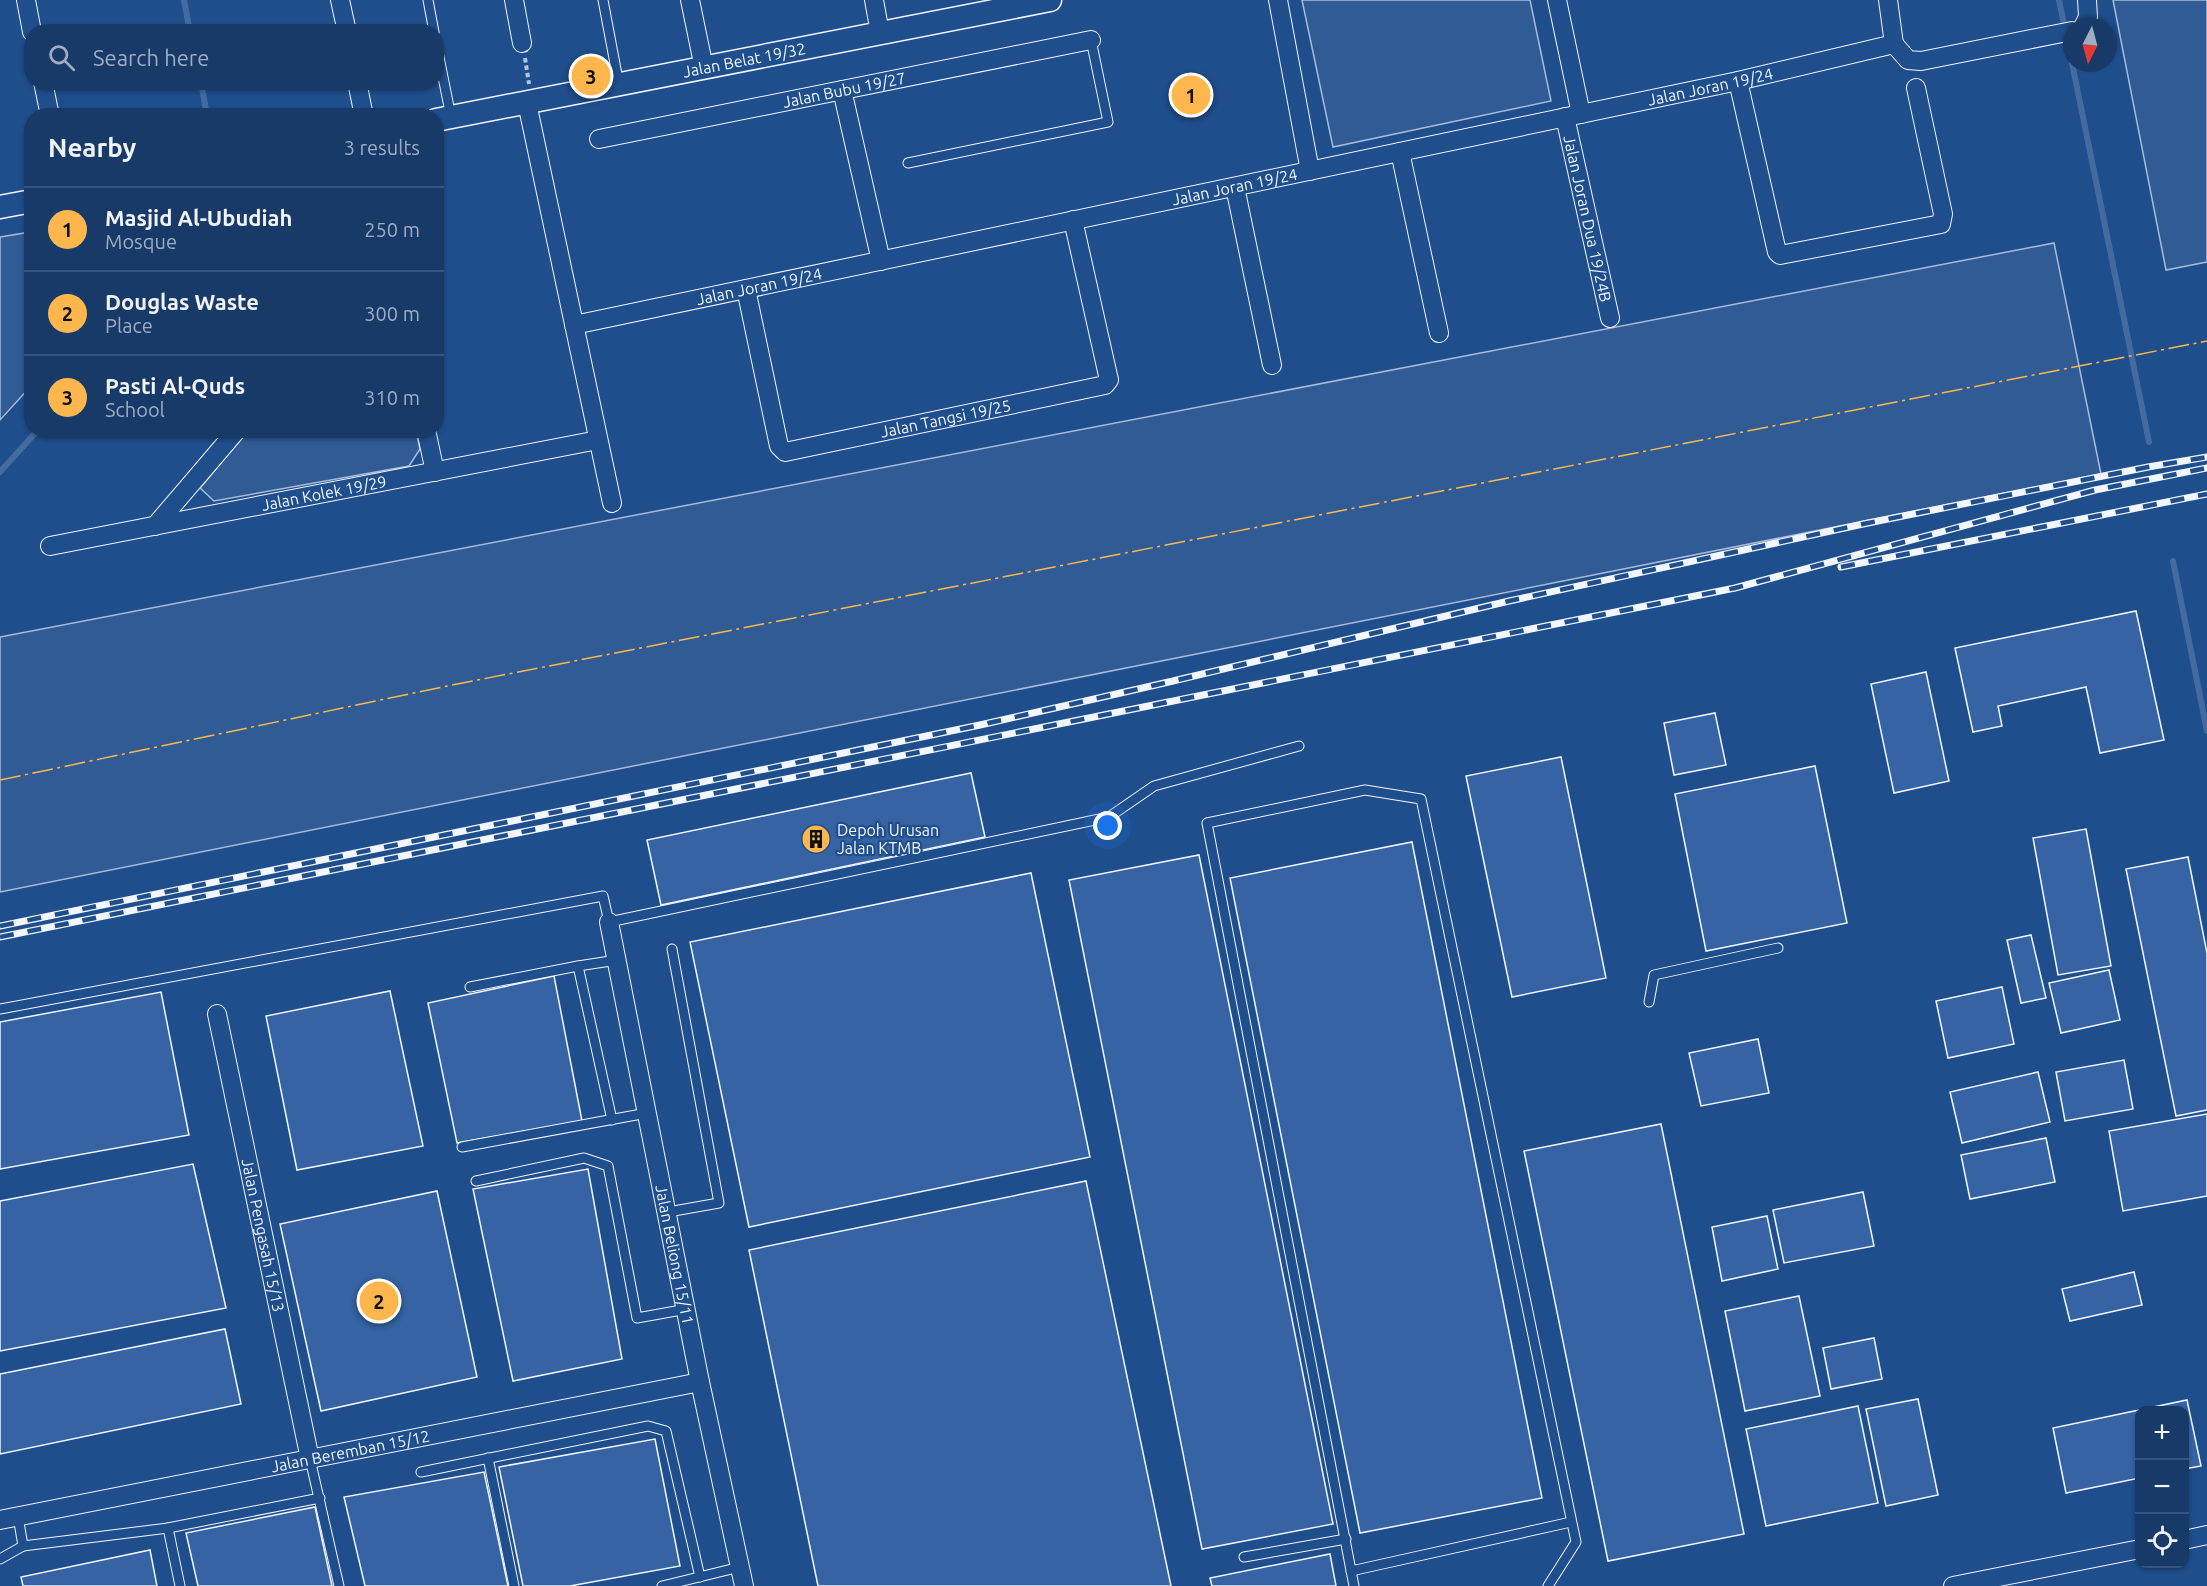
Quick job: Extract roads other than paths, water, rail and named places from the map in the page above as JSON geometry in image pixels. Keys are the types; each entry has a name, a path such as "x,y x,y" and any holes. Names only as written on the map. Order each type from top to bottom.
{"street":[{"path":"26,0 30,24"},
{"path":"340,0 344,24"},
{"path":"514,0 522,43"},
{"path":"690,0 704,68"},
{"path":"874,0 880,33"},
{"name":"Jalan Belat 19/32","path":"444,119 1050,0"},
{"path":"1278,0 1310,171"},
{"name":"Jalan Joran Dua 19/24B","path":"1557,0 1573,115 1610,318"},
{"path":"1888,0 1894,44 1908,60 1921,61 2063,33"},
{"path":"2087,0 2088,18"},
{"name":"Jalan Bubu 19/27","path":"598,139 1091,40"},
{"name":"Jalan Joran 19/24","path":"574,325 1738,81 1894,44"},
{"path":"1738,81 1777,252 1780,255 1941,224 1943,214 1916,88"},
{"path":"45,90 48,108"},
{"path":"359,90 362,108"},
{"path":"842,90 881,261"},
{"path":"530,102 612,503"},
{"path":"1400,152 1439,333"},
{"path":"1234,187 1272,365"},
{"path":"0,207 24,202"},
{"name":"Jalan Tangsi 19/25","path":"746,289 779,446 785,452 1106,385 1109,380 1073,220"},
{"path":"155,526 230,438"},
{"path":"428,438 435,472"},
{"name":"Jalan Kolek 19/29","path":"50,546 598,440"},
{"name":"Jalan Beliong 15/11","path":"609,922 700,1382 744,1586"},
{"name":"Jalan Pengasah 15/13","path":"217,1014 310,1459"},
{"name":"Jalan Beremban 15/12","path":"9,1518 700,1382"},
{"path":"2189,1539 2207,1535"},
{"path":"1953,1586 2135,1550"}],"lane":[{"path":"428,0 432,24"},
{"path":"603,0 619,85"},
{"path":"908,164 1108,122 1091,40"},
{"path":"441,90 443,108"},
{"path":"0,1010 603,896 609,922 1109,817 1154,786 1299,746"},
{"path":"1354,1586 1207,823 1365,790 1421,799 1575,1542 1548,1586"},
{"path":"1649,1002 1654,975 1778,948"},
{"path":"668,1212 718,1203 672,949"},
{"path":"470,987 616,960"},
{"path":"578,966 612,1120"},
{"path":"462,1147 648,1113"},
{"path":"476,1181 584,1158 608,1166 637,1318 687,1309"},
{"path":"421,1472 648,1426 666,1431 700,1577"},
{"path":"488,1458 514,1586"},
{"path":"310,1459 339,1586"},
{"path":"0,1559 23,1546 168,1528 320,1498"},
{"path":"9,1518 23,1546"},
{"path":"1351,1571 1571,1522"},
{"path":"168,1528 180,1586"},
{"path":"1244,1557 1346,1539"},
{"path":"662,1586 740,1567"}],"waterway":[{"path":"184,0 188,24"},
{"path":"2059,0 2063,19"},
{"path":"2074,72 2149,442"},
{"path":"202,90 206,108"},
{"path":"0,472 31,438"},
{"path":"2173,561 2207,731"}],"railway":[{"path":"0,926 980,725 1509,601 1863,524 2207,457"},
{"path":"0,937 1735,588 2095,490 2207,468"},
{"path":"1841,567 2207,494"}],"place":[{"name":"Pasti Al-Quds","path":"591,76"},
{"name":"Masjid Al-Ubudiah","path":"1191,95"},
{"name":"Depoh Urusan Jalan KTMB","path":"816,839"},
{"name":"Douglas Waste","path":"379,1301"}]}
